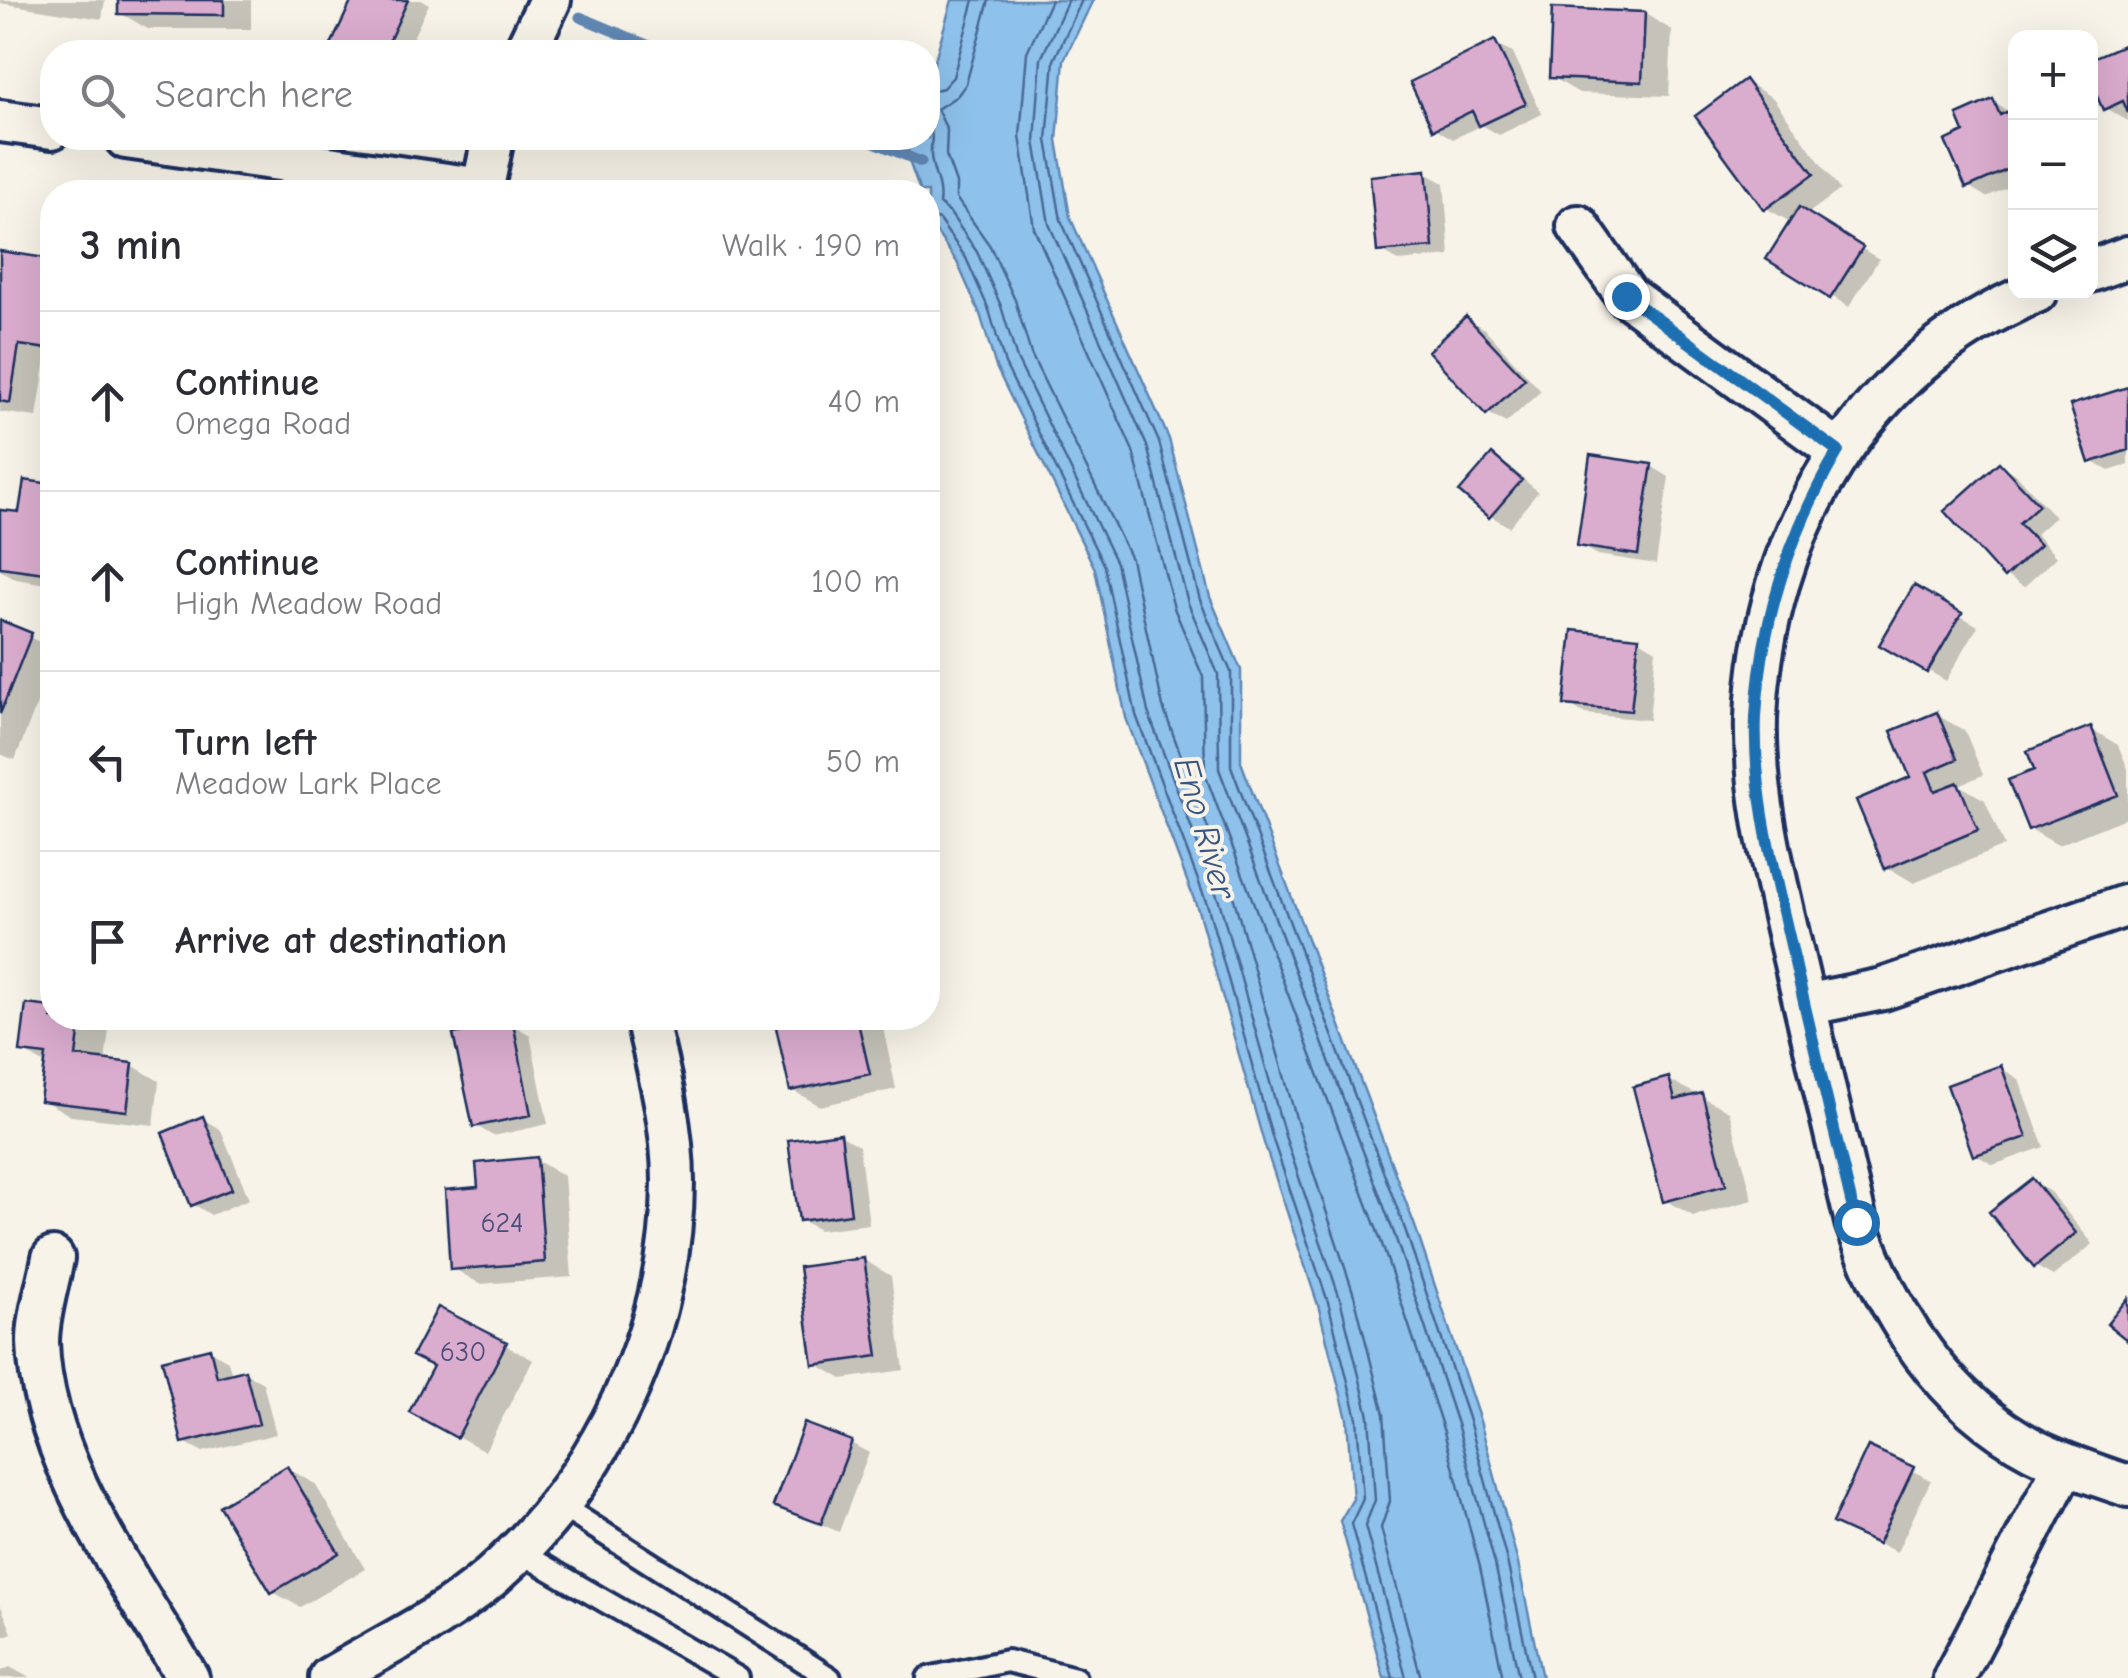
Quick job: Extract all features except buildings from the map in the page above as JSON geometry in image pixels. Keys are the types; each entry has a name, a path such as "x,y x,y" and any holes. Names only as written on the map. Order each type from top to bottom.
{"street":[{"path":"531,40 550,0"},
{"path":"0,121 40,126"},
{"path":"207,150 408,180"},
{"path":"484,180 491,150"},
{"path":"1578,226 1626,296 1838,451"},
{"path":"2098,268 2128,257"},
{"path":"2019,300 1996,311 1907,374 1861,422 1838,451 1793,539 1776,594 1756,717 1766,836 1856,1222 1870,1262 1892,1305 1925,1358 1986,1419 2030,1448 2128,1486"},
{"path":"1805,1006 1883,989 2128,904"},
{"path":"330,1678 455,1604 518,1551 558,1504 609,1428 632,1382 648,1336 671,1237 673,1178 668,1116 649,1030"},
{"path":"54,1258 38,1338 42,1380 54,1429 99,1525 188,1678"},
{"path":"1954,1678 2065,1464"}],"lane":[{"path":"558,1504 830,1678"},
{"path":"518,1551 738,1678"},
{"path":"928,1678 1007,1661 1075,1678"}],"water":[{"name":"Eno River","path":"952,0 1093,0 1064,60 1057,140 1070,217 1169,439 1210,597 1241,670 1241,762 1416,1229 1480,1421 1517,1559 1542,1678 1384,1678 1340,1521 1353,1499 1347,1419 1318,1305 1264,1143 1198,910 1126,718 1095,569 996,367 980,314 957,262 940,238 940,180 916,180 907,155 908,150 940,150 940,42"}],"waterway":[{"path":"580,17 635,40"},
{"path":"893,150 921,162"}],"route":[{"path":"1626,296 1838,451 1801,519 1776,594 1756,717 1766,836 1856,1222"}]}
